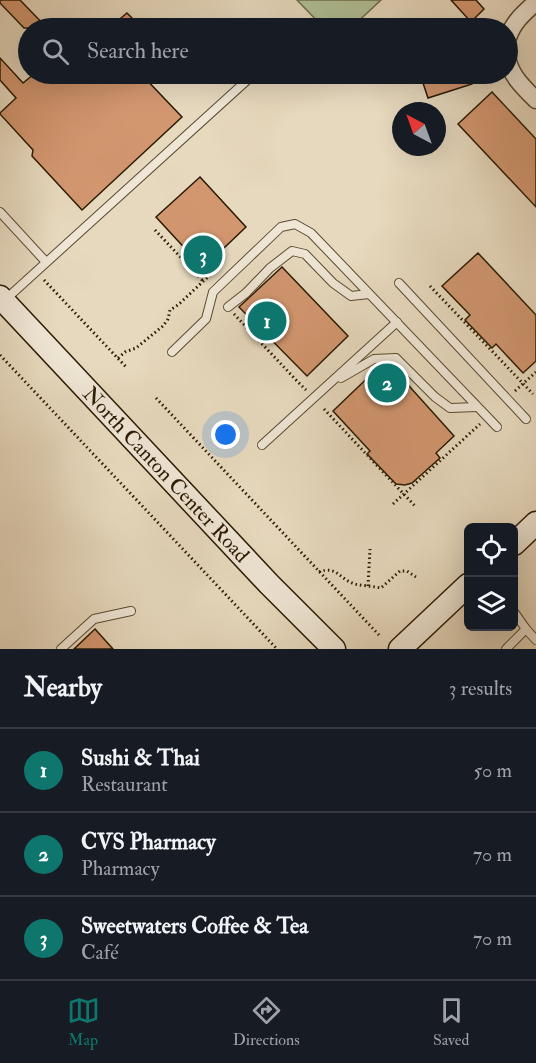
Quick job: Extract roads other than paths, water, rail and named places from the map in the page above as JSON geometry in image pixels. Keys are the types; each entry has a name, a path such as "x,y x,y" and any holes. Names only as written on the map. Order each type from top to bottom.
{"main road":[{"name":"North Canton Center Road","path":"2,299 269,584 334,649"},
{"path":"518,539 536,523"},
{"path":"400,649 464,589"}],"street":[{"path":"518,18 536,2"},
{"path":"518,82 536,100"}],"lane":[{"path":"2,299 37,272 243,84"},
{"path":"0,212 46,262"},
{"path":"172,352 206,319 213,292 281,227 295,224 311,233 497,427"},
{"path":"229,309 270,268 292,251 305,254 333,283 351,296 369,294"},
{"path":"399,283 526,419"},
{"path":"262,446 397,322"},
{"path":"328,385 374,359 396,358 435,397 450,408 477,407"},
{"path":"61,649 94,619 131,611"},
{"path":"518,619 536,640"},
{"path":"506,649 526,629"}],"place":[{"name":"Sweetwaters Coffee & Tea","path":"203,255"},
{"name":"Sushi & Thai","path":"267,321"},
{"name":"CVS Pharmacy","path":"387,383"}]}
